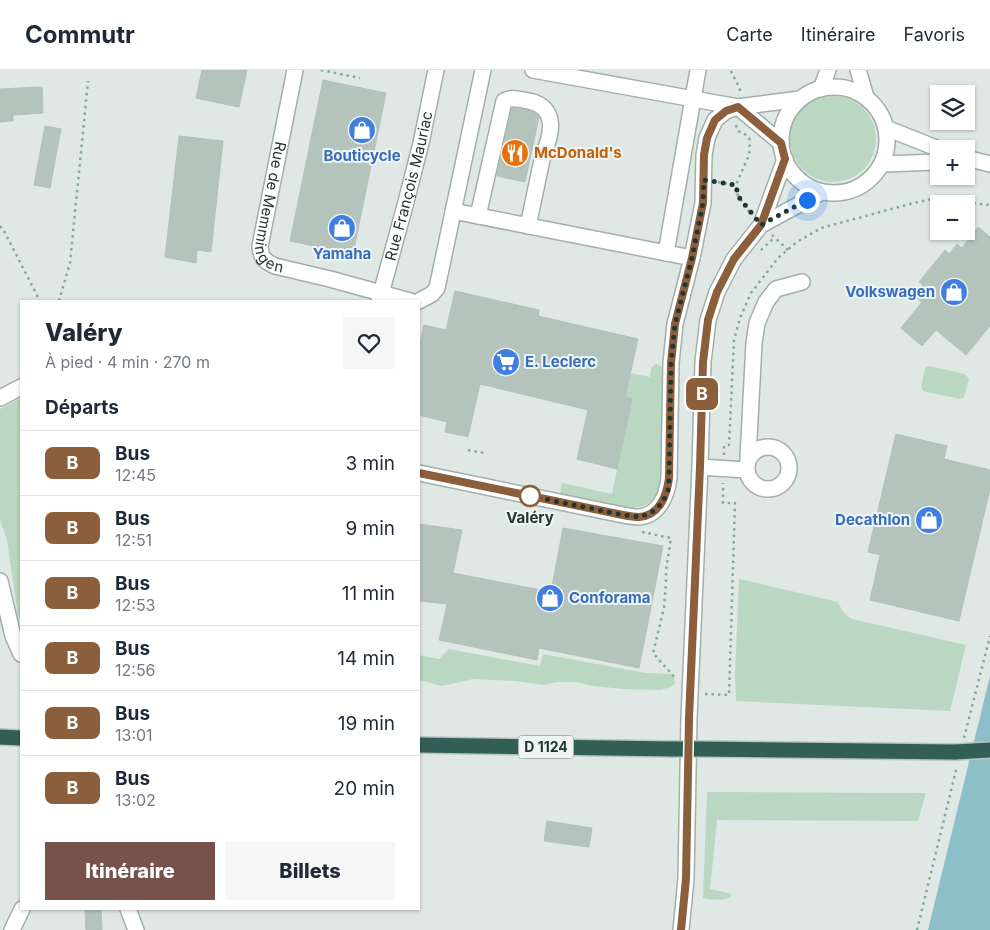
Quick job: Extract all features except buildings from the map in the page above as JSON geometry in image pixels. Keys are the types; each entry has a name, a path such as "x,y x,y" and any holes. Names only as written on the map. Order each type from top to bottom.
{"highway":[{"path":"0,736 20,738"},
{"name":"D 1124","path":"420,746 701,749 957,755 990,750"}],"street":[{"name":"Rue de Memmingen","path":"295,70 260,246 261,254 266,262 275,266 330,278 380,297"},
{"name":"Rue François Mauriac","path":"380,297 406,202 436,70"},
{"path":"420,300 432,294 437,288 482,70"},
{"path":"534,70 738,107 781,143"},
{"path":"666,253 698,70"},
{"path":"821,88 828,70"},
{"path":"858,70 866,97"},
{"path":"836,87 852,90 866,97 882,116 888,140 882,164 874,176 863,185 850,191 836,193 822,192 806,185 793,174 785,159 781,143 783,126 789,112 800,99 821,88 836,87"},
{"path":"478,216 504,101 507,98 528,100 541,105 548,114 551,123 528,226"},
{"path":"420,472 623,515 641,517 654,511 662,503 668,491 671,363 675,324 692,258 703,203 704,155 707,138 715,120 726,111 738,107 800,99"},
{"path":"886,128 930,145"},
{"path":"681,930 686,879 690,693 703,362 708,320 717,292 734,259 761,225 785,159"},
{"path":"975,161 990,164"},
{"path":"882,164 930,162"},
{"path":"761,225 822,192"},
{"path":"453,211 692,258"},
{"path":"700,467 723,468 747,464 754,343 757,323 766,302 776,289 802,282"},
{"path":"380,297 402,300"},
{"path":"0,398 20,388"},
{"path":"0,582 6,635 20,653"},
{"path":"12,930 22,910"},
{"path":"128,910 136,930"}],"path":[{"path":"321,70 360,78"},
{"path":"731,71 740,89 736,124 738,131 749,138 750,148 749,155 736,185 738,196 761,225 788,250"},
{"path":"59,300 70,263 88,81"},
{"path":"704,180 736,185"},
{"path":"634,530 671,538 666,570 666,597 653,653 690,693 728,695 735,503 723,503 724,446 729,444 734,340 740,318 751,293 778,258 797,242 821,228 932,199 990,205"},
{"path":"0,226 39,300"},
{"path":"468,450 484,453"},
{"path":"964,739 990,636"},
{"path":"917,930 957,755"}],"green space":[{"path":"833,96 849,100 863,109 872,123 876,139 872,155 863,169 849,178 833,182 817,178 803,169 794,155 790,139 794,123 803,109 817,100"},
{"path":"656,364 664,368 660,486 658,492 649,503 640,507 629,508 560,494 562,483 612,494 632,399 625,397 630,373 650,377 651,368"},
{"path":"929,366 965,374 969,379 964,397 960,399 923,391 921,387 925,368"},
{"path":"20,399 20,619 7,540 0,520 0,409"},
{"path":"739,579 838,602 847,616 852,619 966,645 950,711 736,701 735,676"},
{"path":"449,649 540,666 543,654 645,673 673,674 675,683 671,687 660,690 623,689 577,682 557,682 544,685 516,681 473,679 442,686 420,680 420,655 439,659"},
{"path":"707,792 926,793 918,821 717,820 710,889 732,894 731,897 717,900 703,898"}],"water":[{"path":"990,676 990,930 928,930"}],"bus line":[{"name":"B","path":"420,473 623,515 641,517 654,511 662,503 668,491 671,363 675,324 692,258 703,203 704,155 707,138 715,120 726,111 738,107 781,143 785,159 761,225 734,259 717,292 708,320 703,362 689,718 686,879 681,930"}],"place":[{"name":"Bouticycle","path":"362,130"},
{"name":"McDonald's","path":"515,153"},
{"name":"Yamaha","path":"342,228"},
{"name":"Volkswagen","path":"954,292"},
{"name":"E. Leclerc","path":"506,362"},
{"name":"Valéry","path":"530,496"},
{"name":"Decathlon","path":"929,520"},
{"name":"Conforama","path":"550,598"}],"route":[{"path":"530,496 641,517 654,511 662,503 668,491 669,478 671,363 675,324 692,258 703,203 704,180 736,185 738,196 761,225 807,200"}]}
